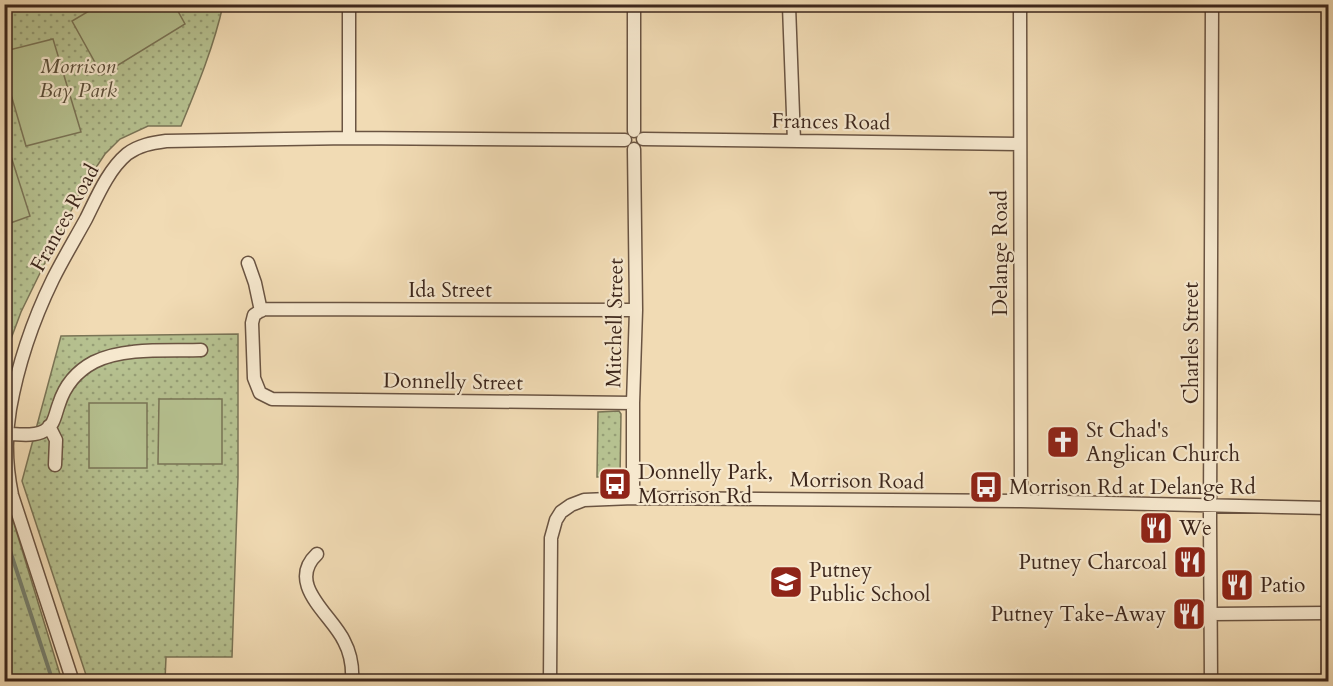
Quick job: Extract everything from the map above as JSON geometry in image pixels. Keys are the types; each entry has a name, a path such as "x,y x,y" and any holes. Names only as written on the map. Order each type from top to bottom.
{"street":[{"path":"348,138 349,4"},
{"path":"629,145 639,147 634,4"},
{"path":"790,4 794,141"},
{"name":"Delange Road","path":"1020,4 1021,501"},
{"name":"Charles Street","path":"1211,681 1212,4"},
{"name":"Frances Road","path":"639,135 794,141 1019,144"},
{"name":"Frances Road","path":"73,681 12,495 6,451 7,434 18,373 34,321 54,278 111,172 129,153 147,144 166,141 348,138 629,145"},
{"name":"Mitchell Street","path":"629,145 636,310 633,498"},
{"path":"248,263 262,310"},
{"name":"Ida Street","path":"262,310 636,310"},
{"name":"Donnelly Street","path":"262,310 254,315 252,323 254,378 260,393 272,399 633,403"},
{"path":"7,434 29,435 44,431 55,420 59,403 76,374 95,362 113,356 139,352 201,350"},
{"path":"49,426 56,440 54,465"},
{"name":"Morrison Road","path":"550,681 551,538 561,512 570,505 584,500 633,498 1021,501 1329,508"},
{"path":"317,554 308,562 305,577 315,602 344,640 353,665 352,681"},
{"path":"1211,614 1329,613"}],"green space":[{"path":"174,4 185,24 102,75 72,21 99,5"},
{"name":"Morrison Bay Park","path":"5,5 223,5 210,51 181,126 148,126 120,139 105,154 83,187 41,271 21,312 5,355"},
{"path":"53,39 81,132 26,146 5,74 5,51"},
{"path":"9,150 30,216 5,225 5,152"},
{"path":"238,334 238,477 232,657 166,657 165,681 88,681 22,481 61,336"},
{"path":"159,399 222,399 222,464 158,464"},
{"path":"89,403 147,403 147,468 89,468"},
{"path":"619,411 621,414 620,477 597,477 598,412"},
{"path":"5,494 62,681 5,681"}],"waterway":[{"path":"4,532 53,682"}],"place":[{"name":"St Chad's Anglican Church","path":"1063,442"},
{"name":"Donnelly Park, Morrison Rd","path":"615,484"},
{"name":"Morrison Rd at Delange Rd","path":"986,487"},
{"name":"We","path":"1156,528"},
{"name":"Putney Charcoal","path":"1190,562"},
{"name":"Putney Public School","path":"786,582"},
{"name":"Patio","path":"1237,585"},
{"name":"Putney Take-Away","path":"1189,614"}]}
